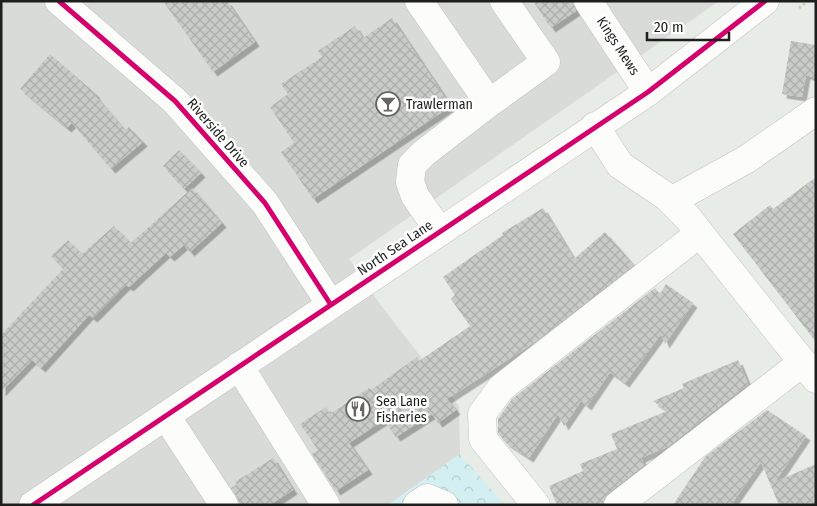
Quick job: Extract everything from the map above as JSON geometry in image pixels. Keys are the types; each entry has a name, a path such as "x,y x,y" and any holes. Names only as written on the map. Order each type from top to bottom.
{"street":[{"name":"Riverside Drive","path":"59,1 175,101 265,202 331,305"},
{"path":"419,1 489,103"},
{"path":"440,232 415,196 410,182 412,166 424,153 546,62 504,1"},
{"name":"Kings Mews","path":"588,1 648,92"},
{"name":"North Sea Lane","path":"33,505 648,92 765,1"},
{"path":"671,201 747,159 816,110"},
{"path":"595,126 620,165 671,201 700,233 809,370 618,505"},
{"path":"536,505 482,439 482,414 501,388 700,233"},
{"path":"239,366 326,505"},
{"path":"166,416 224,505"},
{"path":"417,505 427,498 444,505"}],"path":[{"path":"799,8 808,1"}],"shaded area":[{"path":"1,1 719,1 349,259 380,304 459,406 460,454 388,505 1,505"},
{"path":"352,1 413,1 372,27"},
{"path":"419,1 531,1 583,76 500,125 489,103"}],"green space":[{"path":"460,454 505,505 388,505"}],"building":[{"path":"163,1 227,1 255,42 213,72"},
{"path":"533,1 572,1 576,11 551,28"},
{"path":"392,18 451,106 313,199 281,152 294,143 270,107 288,94 281,84 322,57 318,51 355,26 363,38"},
{"path":"791,41 816,45 816,78 806,75 802,97 782,94"},
{"path":"50,54 96,94 125,130 129,127 143,142 111,169 72,123 67,128 20,89"},
{"path":"179,150 201,173 184,189 163,166"},
{"path":"816,177 816,342 733,234 770,205 773,209"},
{"path":"192,188 222,223 190,252 184,245 170,257 166,253 129,287 126,285 93,318 89,315 41,368 32,360 1,392 1,335 63,269 51,256 68,240 82,254 114,226 131,243"},
{"path":"543,208 574,259 605,232 634,265 535,342 447,399 456,410 438,423 432,414 396,437 384,420 349,443 368,470 336,491 312,454 318,450 300,424 326,407 330,414 369,388 371,390 417,357 419,361 470,326 451,299 455,295 443,277 503,235 502,233"},
{"path":"666,284 693,303 665,344 661,334 625,383 610,372 587,406 581,401 564,426 558,414 529,458 506,443 498,433 498,419 512,399 655,288 660,294"},
{"path":"738,360 748,384 667,447 641,458 644,465 608,493 603,505 557,505 549,486 583,471 580,464 617,449 611,434 667,411 653,401 684,388 682,384"},
{"path":"767,410 806,436 775,482 816,464 816,505 779,505 761,462 731,505 673,505 705,457"},
{"path":"273,458 293,490 270,505 240,505 231,488 237,484 235,482"}],"cycle path":[{"path":"59,1 175,101 265,203 331,305"},
{"path":"33,505 648,92 765,1"}],"place":[{"name":"Trawlerman","path":"388,104"},
{"name":"Sea Lane Fisheries","path":"358,409"}]}
